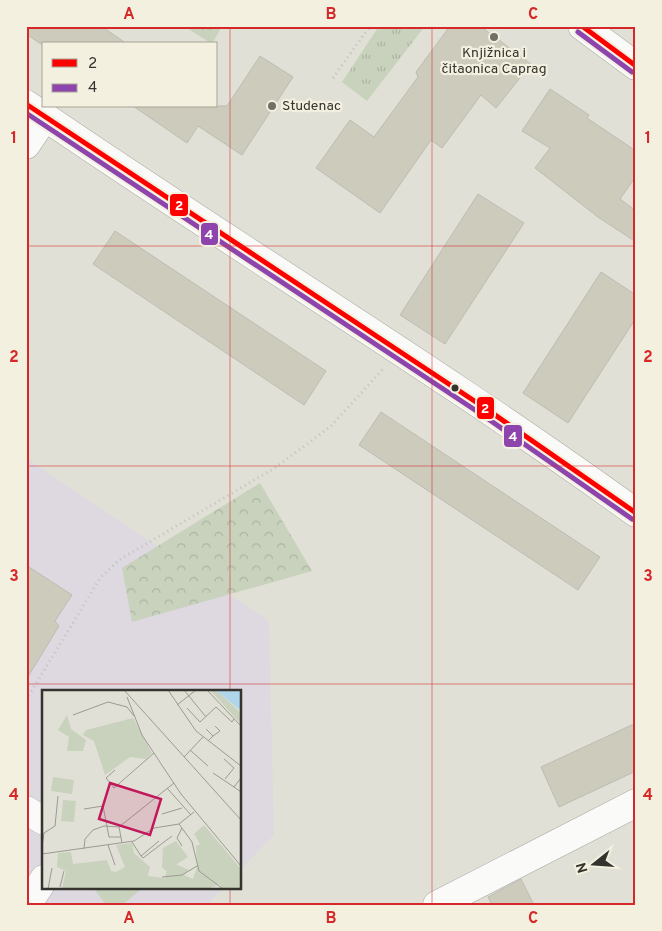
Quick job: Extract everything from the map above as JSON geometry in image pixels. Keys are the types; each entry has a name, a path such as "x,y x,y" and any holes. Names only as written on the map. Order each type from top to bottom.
{"street":[{"path":"582,26 636,66"},
{"path":"26,145 35,110 222,236 400,350 636,513"},
{"path":"437,905 636,802"},
{"path":"26,810 42,820"},
{"path":"27,905 42,882"}],"path":[{"path":"333,78 370,26"},
{"path":"26,700 101,577 119,560 273,469 310,442 331,426 400,350"}],"shaded area":[{"path":"26,458 269,621 274,835 241,869 241,690 42,690 42,888 223,888 207,905 26,905"}],"green space":[{"path":"184,26 222,26 213,42 209,42"},
{"path":"379,26 425,26 367,101 342,82"},
{"path":"260,483 312,571 132,622 122,568"},
{"path":"94,888 143,888 122,905 106,905"}],"building":[{"path":"26,26 101,26 124,42 42,42 41,44 26,34"},
{"path":"450,26 480,26 531,64 496,108 481,95 442,148 431,140 380,213 316,168 350,120 374,137 418,77 416,72"},
{"path":"260,56 293,77 242,155 198,126 187,143 136,108 218,108 218,106 227,106"},
{"path":"550,89 589,115 587,118 636,151 636,176 620,199 636,211 636,242 598,217 535,168 550,148 522,131"},
{"path":"478,194 524,223 445,344 400,315"},
{"path":"115,231 326,371 304,405 93,264"},
{"path":"601,272 636,295 636,318 568,423 523,393"},
{"path":"381,412 600,557 578,590 359,445"},
{"path":"26,565 72,595 55,621 59,626 26,680"},
{"path":"636,723 636,771 559,807 541,767"},
{"path":"521,879 534,905 492,905 488,897"}],"transit line":[{"name":"2","path":"582,26 636,66"},
{"name":"4","path":"578,32 632,72"},
{"name":"2","path":"26,104 485,408 636,513"},
{"name":"4","path":"26,113 481,414 632,519"}],"place":[{"name":"Knjižnica i čitaonica Caprag","path":"494,37"},
{"name":"Studenac","path":"272,106"}]}
